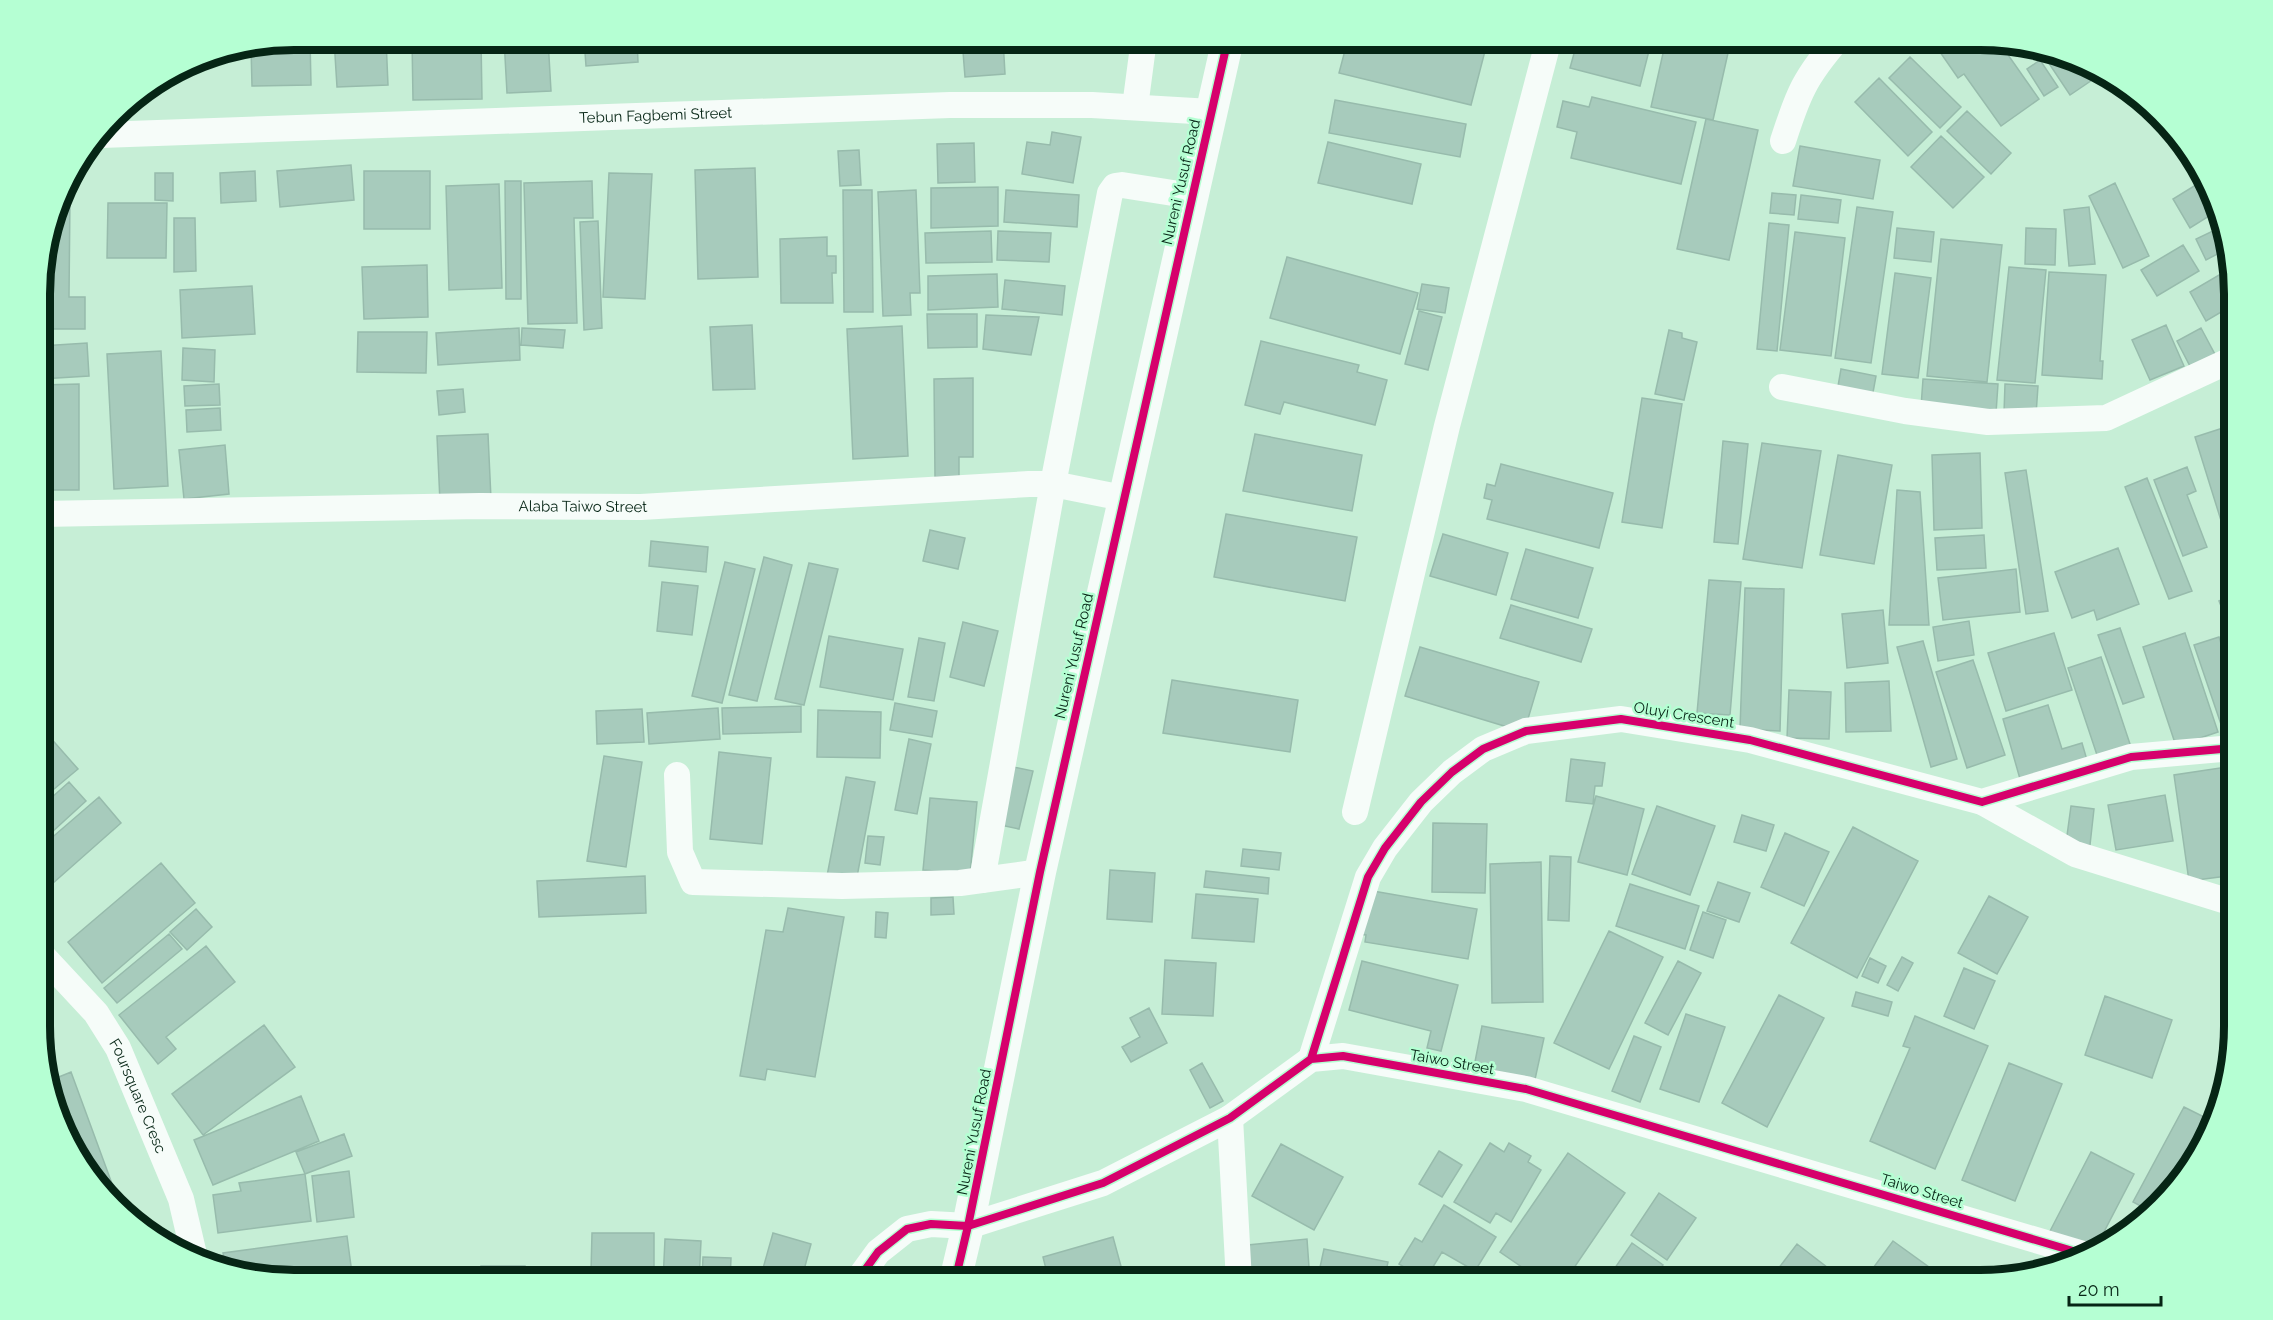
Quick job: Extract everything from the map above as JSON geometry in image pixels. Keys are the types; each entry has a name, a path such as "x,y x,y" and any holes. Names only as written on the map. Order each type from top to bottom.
{"street":[{"path":"1135,107 1143,50"},
{"name":"Nureni Yusuf Road","path":"958,1270 1040,872 1225,50"},
{"path":"1355,812 1447,426 1546,50"},
{"path":"1783,141 1797,96 1811,70 1828,50"},
{"name":"Tebun Fagbemi Street","path":"109,135 950,105 1135,107 1211,112"},
{"path":"982,880 1053,484 1110,193 1115,186 1122,184 1192,196"},
{"path":"1782,387 1905,411 1988,422 2106,418 2224,364"},
{"name":"Alaba Taiwo Street","path":"50,514 480,506 641,507 1053,484 1123,498"},
{"name":"Oluyi Crescent","path":"1311,1059 1368,878 1385,848 1421,802 1452,772 1483,748 1526,731 1621,719 1750,740 1982,802 2075,854 2224,900"},
{"path":"1982,802 2131,757 2224,749"},
{"path":"677,775 680,852 693,882 843,886 960,883 1040,872"},
{"name":"Foursquare Cresc","path":"50,964 96,1013 118,1048 181,1199 192,1248"},
{"name":"Taiwo Street","path":"1311,1059 1343,1056 1526,1089 2074,1251"},
{"path":"865,1270 879,1252 907,1229 931,1224 968,1226 1103,1183 1230,1118 1311,1059"},
{"path":"1230,1118 1238,1270"}],"building":[{"path":"278,50 310,50 311,85 252,86 251,53"},
{"path":"335,50 386,50 388,85 337,87"},
{"path":"412,50 481,50 482,99 413,100"},
{"path":"505,50 549,50 551,91 507,93"},
{"path":"585,50 637,50 638,62 586,66"},
{"path":"963,50 1004,50 1005,74 965,77"},
{"path":"1345,50 1485,51 1471,105 1339,73"},
{"path":"1575,50 1649,50 1640,86 1570,68"},
{"path":"1664,50 1714,50 1728,53 1713,120 1651,107"},
{"path":"1939,50 2006,51 2039,99 2001,126 1964,74 1958,78"},
{"path":"1910,57 1961,107 1940,128 1889,78"},
{"path":"2046,59 2073,68 2094,79 2070,95"},
{"path":"2040,60 2058,87 2044,96 2027,69"},
{"path":"1879,78 1932,132 1908,156 1855,102"},
{"path":"1592,97 1696,122 1681,184 1571,158 1577,132 1557,127 1563,101 1589,107"},
{"path":"1335,100 1466,124 1460,157 1329,133"},
{"path":"1967,111 2011,153 1991,174 1947,131"},
{"path":"1706,119 1758,130 1729,260 1677,249"},
{"path":"2158,128 2163,133 2169,140 2167,142"},
{"path":"1052,132 1081,137 1073,183 1022,174 1027,142 1050,145"},
{"path":"1941,136 1984,177 1953,208 1911,167"},
{"path":"1328,142 1421,164 1412,204 1318,183"},
{"path":"974,143 975,182 938,183 937,144"},
{"path":"1800,146 1880,160 1873,199 1793,186"},
{"path":"859,150 861,185 840,186 838,151"},
{"path":"351,165 354,200 280,207 277,171"},
{"path":"755,168 758,277 698,279 695,170"},
{"path":"255,171 256,201 221,203 220,173"},
{"path":"364,171 430,171 430,229 364,229"},
{"path":"155,173 173,173 173,201 155,200"},
{"path":"609,173 652,174 645,299 603,297"},
{"path":"505,181 521,181 521,299 506,299"},
{"path":"592,181 593,218 574,218 577,323 528,324 524,183"},
{"path":"2115,183 2149,256 2123,268 2089,196"},
{"path":"499,184 502,288 449,290 446,186"},
{"path":"2197,184 2211,215 2190,228 2173,199"},
{"path":"998,187 998,226 931,228 931,188"},
{"path":"843,190 872,190 873,312 844,312"},
{"path":"916,190 920,293 910,293 911,315 883,316 878,192"},
{"path":"1006,190 1079,195 1077,227 1004,222"},
{"path":"1772,193 1796,195 1794,215 1770,213"},
{"path":"1801,195 1841,200 1838,223 1798,219"},
{"path":"70,196 69,297 85,297 85,329 50,329 50,278 54,246 62,215"},
{"path":"108,203 167,203 166,258 107,258"},
{"path":"1857,207 1893,212 1871,363 1835,358"},
{"path":"2089,207 2095,264 2069,266 2064,210"},
{"path":"174,218 195,218 196,271 174,272"},
{"path":"598,221 602,328 584,330 580,222"},
{"path":"1769,223 1789,225 1777,351 1757,349"},
{"path":"1897,228 1934,232 1931,262 1894,258"},
{"path":"2026,228 2056,229 2055,265 2025,264"},
{"path":"2215,230 2220,253 2206,260 2196,239"},
{"path":"991,231 992,262 926,263 925,233"},
{"path":"998,231 1051,233 1049,262 997,260"},
{"path":"1795,232 1845,238 1831,356 1780,350"},
{"path":"827,237 827,256 836,256 836,273 832,273 833,303 781,303 780,239"},
{"path":"1941,239 2002,245 1987,382 1927,376"},
{"path":"2183,245 2199,271 2157,296 2141,270"},
{"path":"1287,257 1418,293 1400,354 1270,318"},
{"path":"427,265 428,317 364,319 362,267"},
{"path":"2009,267 2046,270 2035,383 1997,380"},
{"path":"2049,272 2106,275 2100,361 2103,361 2102,379 2042,375"},
{"path":"1895,273 1931,278 1918,378 1882,374"},
{"path":"2222,273 2224,310 2206,321 2190,292"},
{"path":"997,274 998,307 928,310 928,276"},
{"path":"1005,280 1065,286 1062,315 1002,309"},
{"path":"1422,284 1449,288 1445,313 1417,309"},
{"path":"252,286 255,334 182,338 180,290"},
{"path":"1419,311 1442,317 1428,370 1405,364"},
{"path":"927,314 977,314 977,347 928,348"},
{"path":"986,315 1039,317 1031,355 983,349"},
{"path":"752,325 755,389 713,390 710,327"},
{"path":"2166,325 2184,366 2150,380 2132,340"},
{"path":"902,326 908,456 853,459 847,329"},
{"path":"519,328 520,360 438,365 436,333"},
{"path":"522,328 565,330 563,348 521,345"},
{"path":"2201,328 2218,360 2193,372 2177,341"},
{"path":"1669,330 1682,333 1682,338 1697,342 1684,400 1655,394"},
{"path":"358,332 427,332 426,373 357,372"},
{"path":"1261,341 1359,365 1357,372 1387,380 1375,425 1284,402 1280,414 1245,405"},
{"path":"87,343 89,376 50,378 50,345"},
{"path":"183,348 215,350 214,382 182,380"},
{"path":"161,351 168,486 114,489 107,354"},
{"path":"1841,369 1876,376 1872,398 1837,392"},
{"path":"973,378 973,457 959,457 959,476 935,477 934,379"},
{"path":"1923,379 1998,384 1996,413 1921,407"},
{"path":"79,384 79,490 50,490 50,385"},
{"path":"219,384 220,405 185,406 184,386"},
{"path":"2005,384 2038,386 2036,415 2004,413"},
{"path":"463,389 465,412 439,415 437,391"},
{"path":"1642,398 1682,404 1662,528 1622,522"},
{"path":"220,408 221,430 187,432 186,410"},
{"path":"2224,428 2224,530 2195,437"},
{"path":"488,434 491,499 440,502 437,436"},
{"path":"1255,434 1362,455 1352,511 1243,491"},
{"path":"1723,441 1748,444 1738,544 1714,542"},
{"path":"1762,443 1821,451 1802,568 1743,559"},
{"path":"225,445 229,494 184,499 179,450"},
{"path":"1980,453 1982,528 1934,530 1932,455"},
{"path":"1838,455 1892,465 1874,564 1820,555"},
{"path":"1501,464 1613,493 1599,548 1487,519 1492,500 1484,498 1487,484 1495,486"},
{"path":"2187,467 2196,491 2187,495 2207,547 2183,556 2154,480"},
{"path":"2026,470 2048,611 2026,614 2005,473"},
{"path":"2147,478 2192,591 2169,599 2125,487"},
{"path":"1897,490 1920,492 1929,625 1889,625"},
{"path":"1226,514 1357,537 1345,601 1214,577"},
{"path":"930,530 965,538 958,569 923,561"},
{"path":"1443,534 1508,553 1496,595 1430,576"},
{"path":"1984,535 1986,568 1937,570 1935,538"},
{"path":"651,541 708,547 706,572 649,566"},
{"path":"2118,548 2139,604 2097,620 2094,610 2072,618 2055,572"},
{"path":"1526,549 1593,568 1578,618 1511,599"},
{"path":"764,557 792,565 757,701 729,695"},
{"path":"725,562 755,569 722,703 692,696"},
{"path":"809,563 838,569 804,705 775,699"},
{"path":"2016,569 2020,612 1943,620 1938,578"},
{"path":"1709,580 1741,582 1730,715 1697,713"},
{"path":"662,582 698,586 692,635 657,631"},
{"path":"1745,588 1784,589 1780,731 1740,729"},
{"path":"2224,599 2224,614 2219,601"},
{"path":"1511,605 1592,629 1581,662 1500,638"},
{"path":"1883,610 1888,663 1847,668 1842,614"},
{"path":"1969,621 1974,655 1938,661 1933,627"},
{"path":"963,622 998,631 984,686 950,677"},
{"path":"2120,628 2144,697 2123,704 2098,635"},
{"path":"2054,633 2072,690 2006,711 1988,653"},
{"path":"2185,633 2218,732 2176,746 2143,647"},
{"path":"829,636 903,649 893,700 820,687"},
{"path":"2219,637 2224,653 2224,733 2194,645"},
{"path":"919,638 945,643 934,701 908,697"},
{"path":"1923,641 1957,759 1931,767 1897,647"},
{"path":"1420,647 1539,682 1524,732 1405,696"},
{"path":"2101,657 2133,753 2100,764 2068,668"},
{"path":"1973,660 2005,755 1967,768 1936,672"},
{"path":"1172,680 1298,700 1290,752 1163,733"},
{"path":"1889,681 1891,731 1846,732 1845,683"},
{"path":"1789,690 1831,692 1829,739 1787,738"},
{"path":"895,703 937,711 932,737 890,730"},
{"path":"2048,705 2062,749 2082,743 2089,767 2022,786 2003,719"},
{"path":"801,706 801,732 723,734 722,708"},
{"path":"718,708 720,739 649,744 647,713"},
{"path":"642,709 644,742 597,744 596,711"},
{"path":"818,710 881,712 880,758 817,757"},
{"path":"50,737 78,769 50,792"},
{"path":"909,739 931,744 917,814 895,810"},
{"path":"719,752 771,758 762,844 710,839"},
{"path":"604,756 642,762 626,867 587,861"},
{"path":"1571,759 1605,763 1602,786 1595,786 1593,804 1566,801"},
{"path":"1013,767 1033,771 1019,829 1000,825"},
{"path":"2224,767 2224,812 2221,812 2224,876 2189,881 2174,775"},
{"path":"846,777 875,782 856,882 827,876"},
{"path":"69,782 86,801 50,834 50,799"},
{"path":"2165,795 2173,841 2116,850 2108,805"},
{"path":"1596,796 1644,809 1627,875 1578,862"},
{"path":"99,797 121,823 50,886 50,839"},
{"path":"930,798 977,802 970,874 923,870"},
{"path":"1657,806 1715,826 1690,895 1632,874"},
{"path":"2071,806 2094,809 2090,845 2066,843"},
{"path":"1742,815 1774,825 1766,851 1734,842"},
{"path":"1433,823 1487,824 1485,893 1432,892"},
{"path":"1853,827 1918,861 1857,978 1791,943"},
{"path":"1785,833 1829,852 1804,906 1761,887"},
{"path":"868,836 884,837 880,865 865,863"},
{"path":"1243,849 1281,853 1279,870 1241,866"},
{"path":"1550,856 1571,857 1569,921 1548,920"},
{"path":"1541,862 1543,1002 1492,1003 1490,864"},
{"path":"161,863 195,903 102,983 68,942"},
{"path":"1110,870 1155,873 1152,922 1107,919"},
{"path":"1206,871 1269,878 1268,894 1204,887"},
{"path":"645,876 646,913 539,917 537,881"},
{"path":"1718,882 1750,893 1739,922 1707,911"},
{"path":"1630,884 1699,906 1685,949 1616,926"},
{"path":"1373,891 1477,909 1468,959 1365,942 1366,935 1358,934"},
{"path":"1196,894 1258,899 1254,942 1192,938"},
{"path":"1989,896 2028,917 1997,974 1958,953"},
{"path":"953,897 954,914 931,915 931,898"},
{"path":"788,908 844,917 815,1077 767,1069 765,1080 740,1076 766,930 783,932"},
{"path":"196,909 212,927 187,950 170,932"},
{"path":"876,912 888,913 886,938 875,937"},
{"path":"1703,912 1726,920 1713,958 1690,950"},
{"path":"1609,931 1663,957 1609,1069 1554,1043"},
{"path":"169,934 182,949 117,1003 104,988"},
{"path":"206,946 235,982 166,1037 176,1049 158,1064 119,1015"},
{"path":"1902,957 1913,963 1898,991 1887,985"},
{"path":"1870,958 1886,966 1878,983 1862,976"},
{"path":"1165,960 1216,963 1213,1016 1162,1014"},
{"path":"1362,961 1458,985 1441,1051 1427,1048 1431,1031 1349,1010"},
{"path":"1678,961 1701,973 1668,1035 1645,1023"},
{"path":"1964,968 1995,981 1974,1029 1944,1016"},
{"path":"1856,992 1892,1002 1888,1016 1852,1006"},
{"path":"1779,995 1824,1018 1767,1127 1722,1103"},
{"path":"2105,996 2172,1020 2152,1078 2085,1055"},
{"path":"1149,1008 1167,1043 1131,1062 1122,1047 1140,1037 1130,1018"},
{"path":"1686,1014 1725,1027 1699,1102 1660,1089"},
{"path":"1915,1016 1988,1046 1935,1169 1870,1141 1910,1048 1903,1046"},
{"path":"264,1025 295,1067 203,1135 172,1094"},
{"path":"1482,1026 1544,1038 1534,1084 1473,1072"},
{"path":"1634,1036 1661,1047 1640,1102 1612,1091"},
{"path":"1202,1063 1223,1101 1210,1108 1190,1070"},
{"path":"2009,1063 2062,1084 2015,1201 1962,1180"},
{"path":"71,1072 115,1193 82,1148 62,1105 55,1078"},
{"path":"301,1096 319,1141 213,1185 194,1140"},
{"path":"2184,1107 2206,1118 2191,1148 2163,1187 2143,1207 2133,1202"},
{"path":"344,1134 352,1156 305,1174 296,1152"},
{"path":"1490,1143 1504,1152 1509,1143 1531,1156 1528,1162 1541,1170 1511,1222 1496,1213 1490,1223 1454,1202"},
{"path":"1281,1144 1343,1177 1314,1230 1252,1196"},
{"path":"1439,1151 1462,1165 1442,1197 1419,1184"},
{"path":"2091,1152 2134,1174 2101,1238 2083,1247 2049,1233"},
{"path":"1568,1153 1625,1193 1572,1270 1526,1270 1500,1252"},
{"path":"349,1171 354,1217 317,1222 312,1176"},
{"path":"305,1174 311,1221 218,1233 213,1195 241,1191 239,1183"},
{"path":"1659,1193 1696,1218 1667,1260 1631,1235"},
{"path":"1444,1205 1496,1237 1476,1270 1442,1252 1431,1270 1409,1270 1399,1264 1415,1238 1422,1242"},
{"path":"592,1233 654,1233 654,1270 591,1270"},
{"path":"773,1233 811,1244 804,1270 763,1270"},
{"path":"347,1236 352,1270 278,1270 246,1266 224,1260 223,1253"},
{"path":"1113,1237 1122,1270 1046,1270 1043,1257"},
{"path":"665,1239 701,1241 700,1270 664,1270"},
{"path":"1307,1239 1309,1270 1240,1270 1238,1246"},
{"path":"1893,1241 1933,1270 1872,1270"},
{"path":"1632,1243 1663,1265 1660,1270 1614,1270"},
{"path":"1797,1244 1831,1270 1777,1270"},
{"path":"1324,1249 1388,1262 1386,1270 1319,1270"},
{"path":"703,1257 731,1258 730,1270 702,1270"},
{"path":"481,1266 525,1266 525,1270 481,1270"}],"cycle path":[{"path":"958,1270 1040,872 1226,50"},
{"path":"1311,1059 1368,877 1385,848 1421,802 1452,772 1483,749 1526,731 1621,719 1750,740 1982,802 2131,757 2224,749"},
{"path":"865,1270 878,1252 907,1229 931,1224 968,1226 1103,1183 1230,1118 1311,1059 1343,1056 1526,1089 2074,1251"}]}
